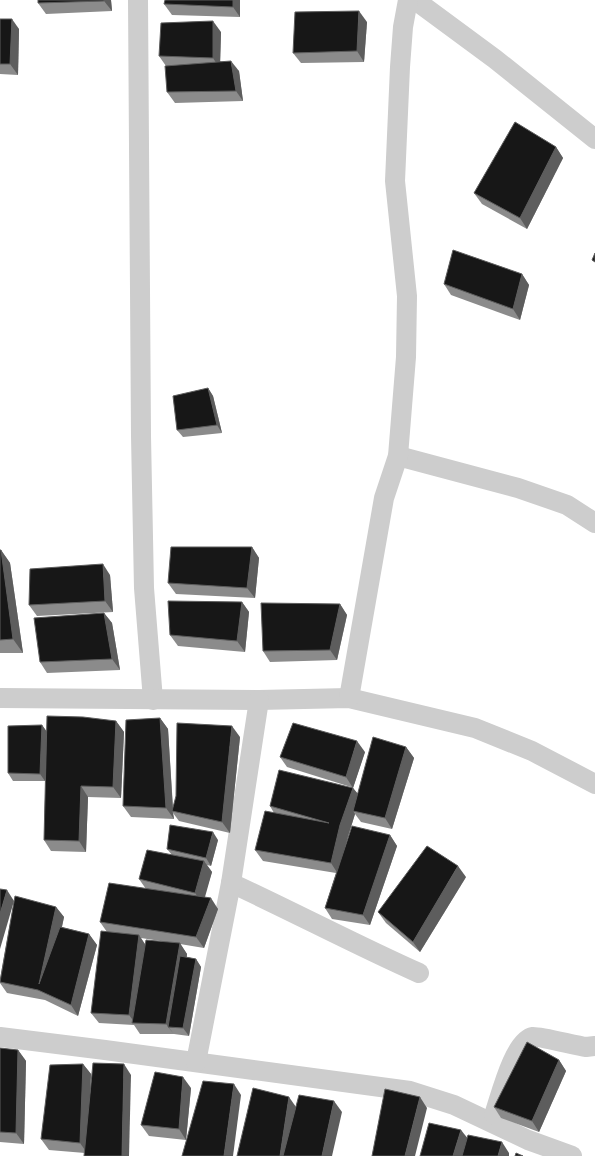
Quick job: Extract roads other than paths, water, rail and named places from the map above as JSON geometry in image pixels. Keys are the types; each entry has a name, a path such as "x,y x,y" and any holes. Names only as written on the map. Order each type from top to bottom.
{"street":[{"path":"138,0 141,436 144,579 153,700"},
{"path":"350,698 384,498 398,456 406,357 407,296 396,181 400,67 403,27 408,0"},
{"path":"415,0 495,59 595,139"},
{"path":"398,456 518,488 567,506 595,523"},
{"path":"0,698 153,700 350,698 475,728 532,751 595,784"},
{"path":"196,1062 231,883 259,700"},
{"path":"231,883 323,926 369,951 419,973"},
{"path":"0,1037 410,1091 454,1106 528,1140 569,1156"},
{"path":"491,1123 514,1056 523,1042 533,1037 586,1047 595,1046"}]}
